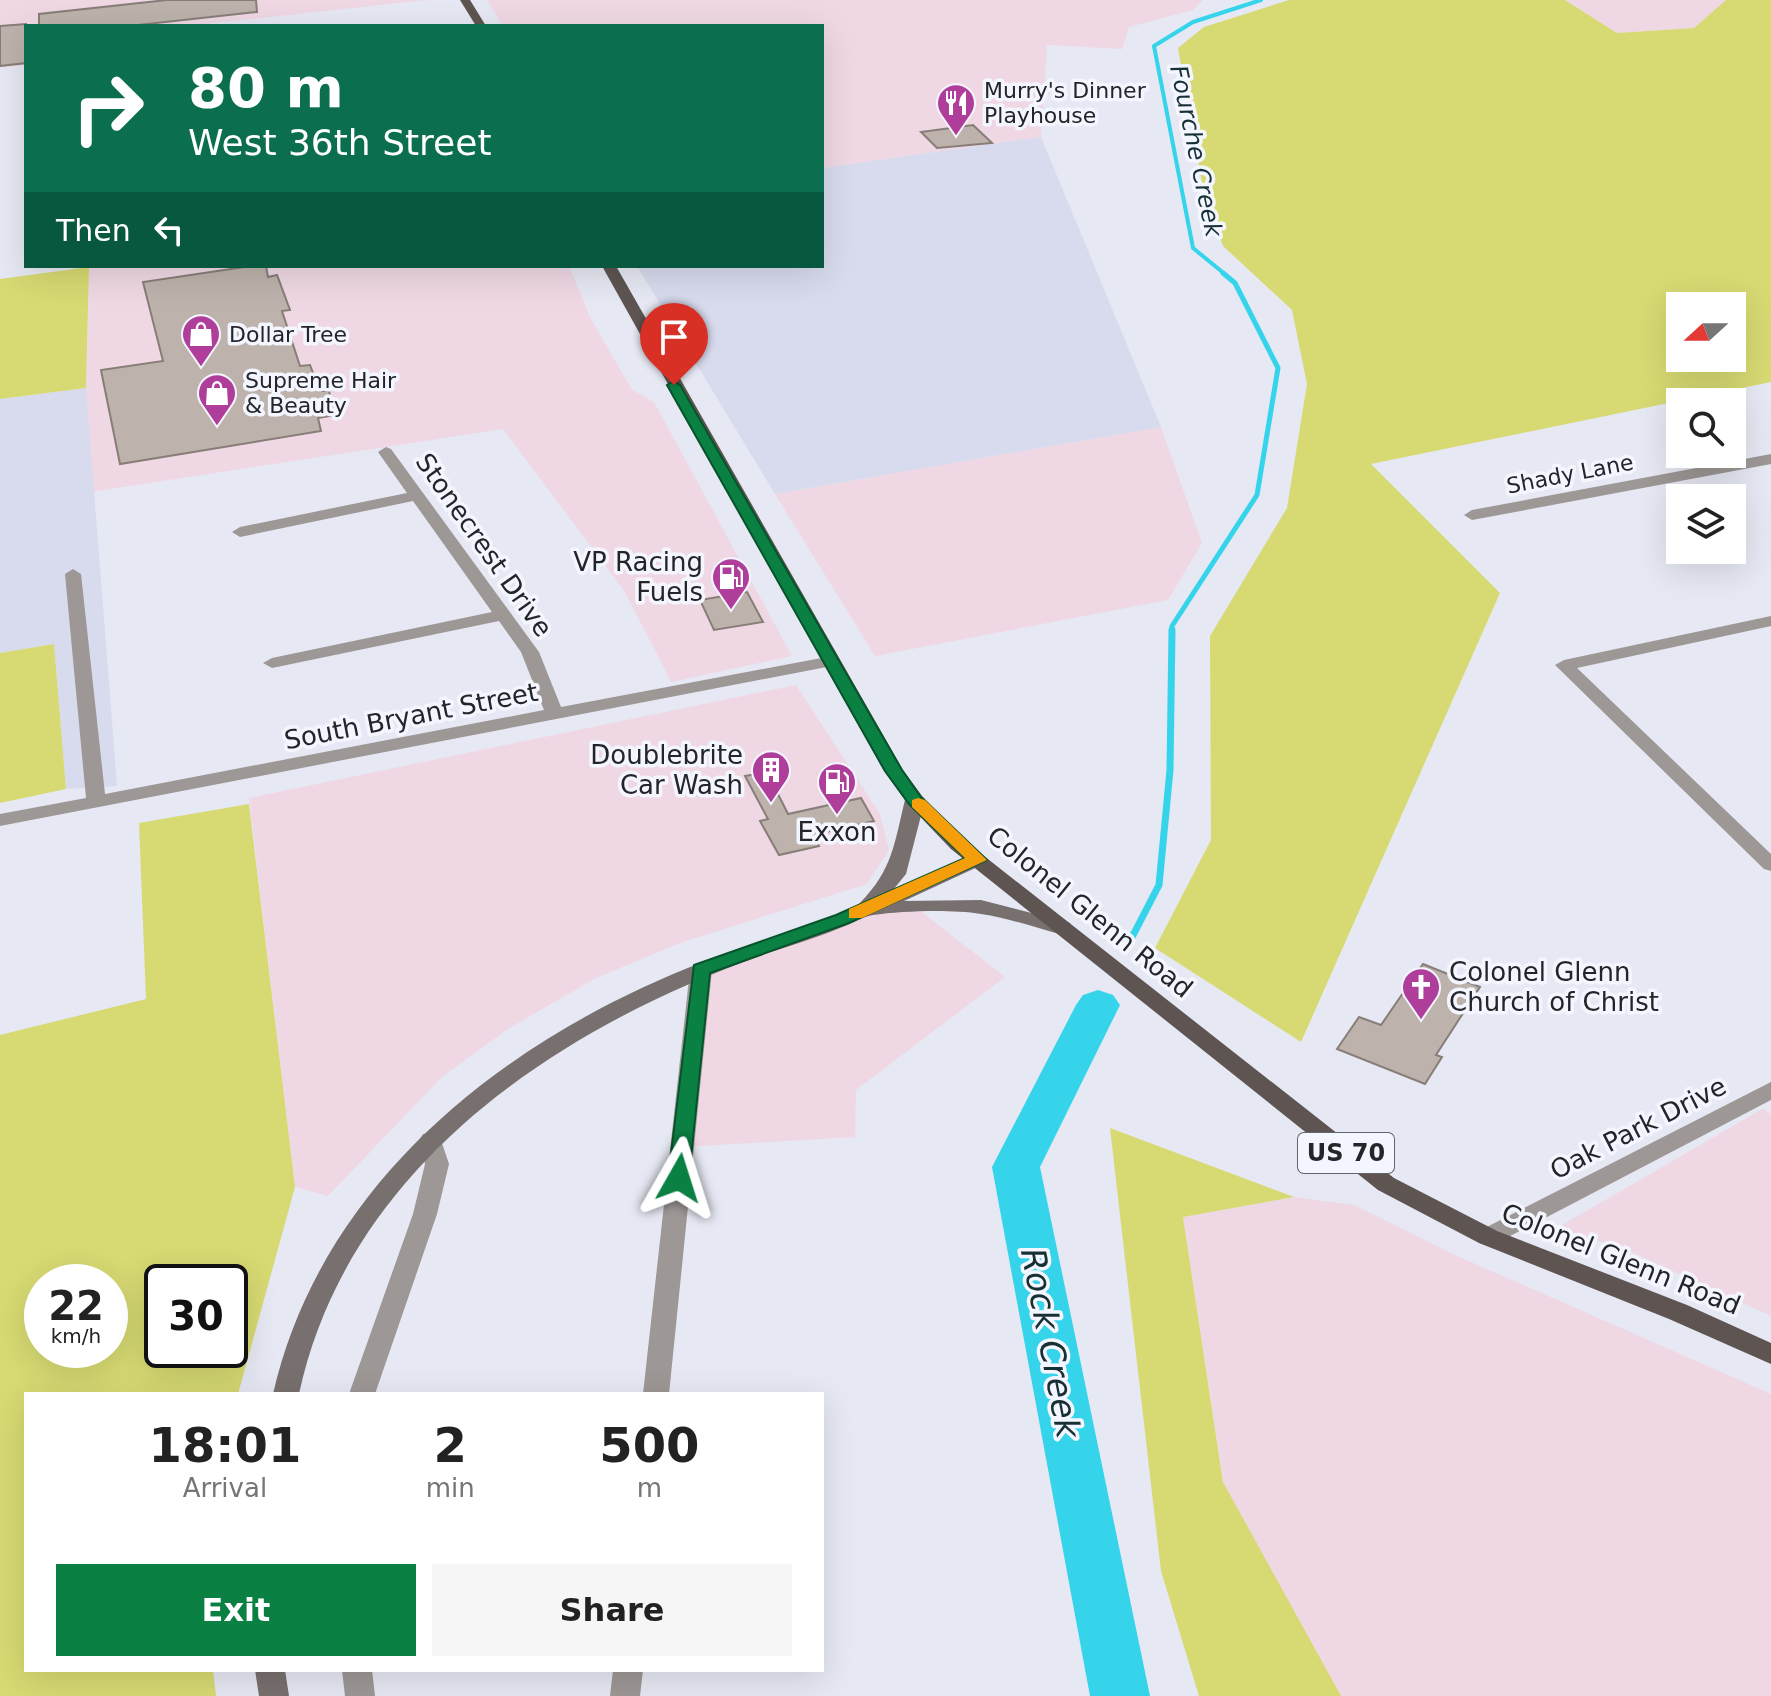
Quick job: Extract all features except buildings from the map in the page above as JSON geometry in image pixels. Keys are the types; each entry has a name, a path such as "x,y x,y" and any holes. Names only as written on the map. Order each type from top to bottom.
{"main road":[{"path":"465,0 480,24"},
{"name":"Colonel Glenn Road","path":"610,268 894,771 915,800 977,860 1386,1184 1488,1237 1678,1312 1771,1354"}],"street":[{"name":"Stonecrest Drive","path":"386,452 530,652 555,715"},
{"name":"Shady Lane","path":"1472,515 1771,459"},
{"path":"240,532 416,496"},
{"path":"73,574 96,801"},
{"path":"272,663 501,615"},
{"path":"1771,621 1564,665 1771,865"},
{"name":"South Bryant Street","path":"0,820 832,661"},
{"path":"863,911 878,898 896,874 915,800"},
{"path":"287,1392 325,1282 383,1192 431,1140 496,1084 575,1029 701,970 863,911 977,860"},
{"path":"863,911 946,905 981,907 1063,928"},
{"path":"656,1392 701,970"},
{"name":"Oak Park Drive","path":"1488,1237 1771,1090"},
{"path":"363,1392 425,1214 437,1164 431,1140"},
{"path":"270,1672 274,1696"},
{"path":"357,1672 360,1696"},
{"path":"625,1696 628,1672"}],"shaded area":[{"path":"0,0 426,0 204,24 24,24 24,65 0,68"},
{"path":"487,0 1203,0 1193,10 1129,27 1122,49 1047,45 1041,137 824,168 824,24 502,24"},
{"path":"1289,0 1565,0 1617,33 1694,28 1726,0 1771,0 1771,382 1742,388 1666,388 1666,404 1371,464 1500,593 1301,1042 1155,948 1211,840 1210,636 1287,508 1307,384 1292,310 1223,246 1204,194 1178,48 1204,27"},
{"path":"1565,0 1726,0 1694,28 1617,33"},
{"path":"1041,137 1161,427 775,494 638,268 824,268 824,168"},
{"path":"89,268 570,268 590,317 632,390 654,402 792,656 671,682 625,592 503,429 84,493"},
{"path":"89,268 86,388 0,399 0,279"},
{"path":"86,388 117,786 66,789 54,644 0,653 0,399"},
{"path":"1161,427 1202,543 1168,600 875,656 775,494"},
{"path":"54,644 66,789 0,803 0,653"},
{"path":"796,685 880,814 889,850 867,884 683,942 596,978 508,1029 442,1077 328,1196 295,1187 249,798"},
{"path":"249,804 295,1187 248,1358 248,1264 144,1264 144,1368 245,1368 239,1392 24,1392 24,1672 213,1672 216,1696 0,1696 0,1035 146,999 139,823"},
{"path":"914,906 1005,977 856,1090 855,1137 682,1147 701,970 863,911"},
{"path":"1764,1108 1771,1115 1771,1316 1627,1250 1557,1228"},
{"path":"1110,1128 1294,1197 1183,1217 1223,1482 1341,1696 1199,1696 1161,1571"},
{"path":"1294,1197 1354,1205 1455,1255 1771,1394 1771,1696 1338,1696 1225,1492 1183,1217"}],"waterway":[{"name":"Fourche Creek","path":"1226,275 1193,248 1154,46 1193,22 1261,0"},
{"name":"Fourche Creek","path":"1172,630 1257,495 1278,368 1235,283 1223,273"},
{"name":"Fourche Creek","path":"1129,943 1159,885 1170,770 1172,630"},
{"name":"Rock Creek","path":"1098,1005 1016,1167 1120,1696"}],"slow traffic":[{"path":"856,914 977,860 918,804"}],"place":[{"name":"Murry's Dinner Playhouse","path":"956,137"},
{"name":"Dollar Tree","path":"201,368"},
{"name":"Supreme Hair & Beauty","path":"217,427"},
{"name":"VP Racing Fuels","path":"731,611"},
{"name":"Doublebrite Car Wash","path":"771,804"},
{"name":"Exxon","path":"837,816"},
{"name":"Colonel Glenn Church of Christ","path":"1421,1021"}],"route":[{"path":"674,385 894,771 915,800 958,845 977,860 863,911 701,970 679,1178"}]}
